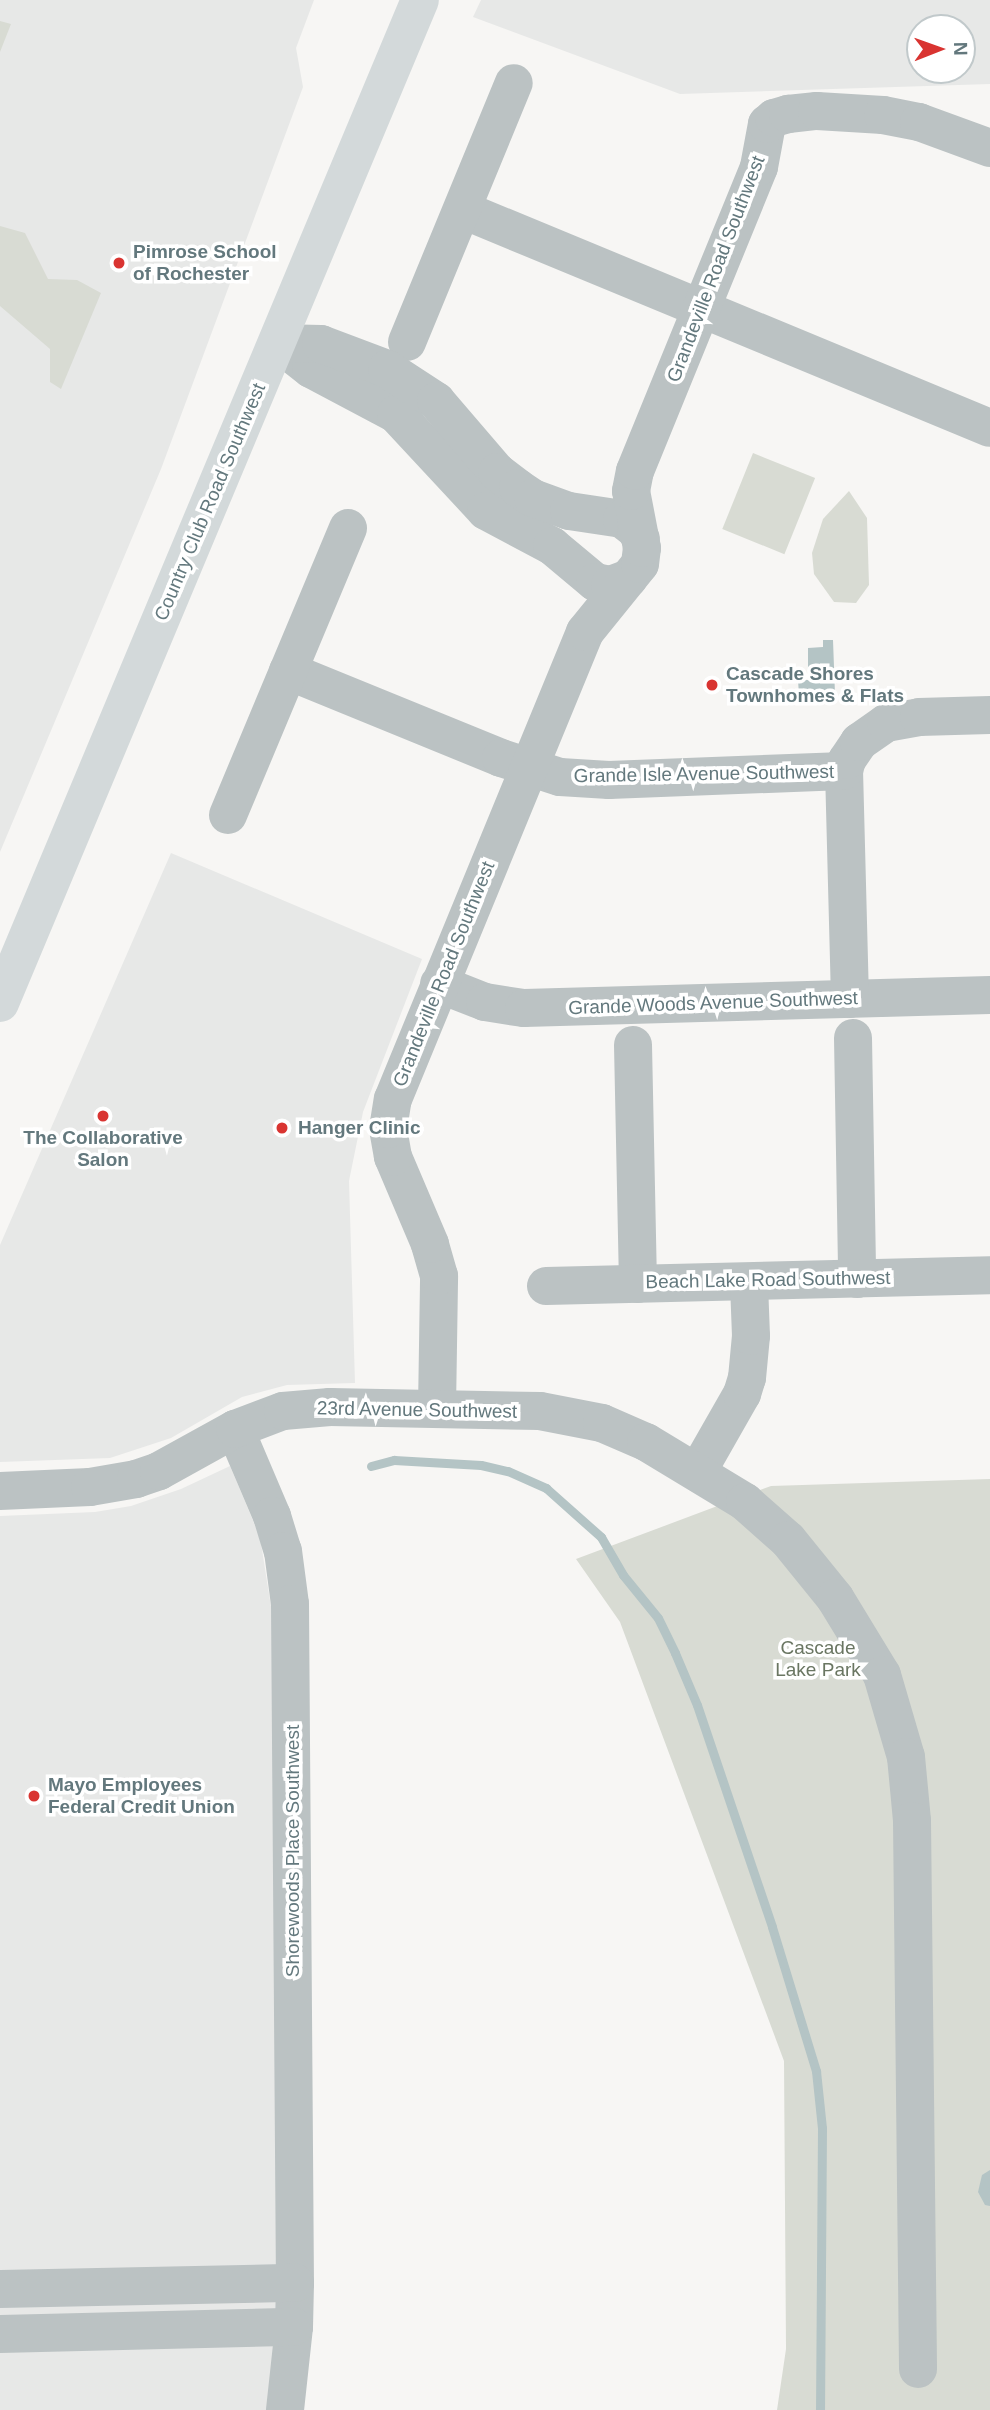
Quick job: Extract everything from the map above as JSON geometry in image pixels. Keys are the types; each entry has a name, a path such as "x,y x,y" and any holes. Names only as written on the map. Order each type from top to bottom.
{"main road":[{"name":"Country Club Road Southwest","path":"0,1003 420,0"}],"street":[{"path":"407,342 514,83"},
{"name":"Grandeville Road Southwest","path":"437,1409 439,1276 430,1244 393,1157 388,1129 398,1083 585,632 629,578 642,556 631,491 635,471 759,166 767,124 774,118 817,111 883,115 919,122 990,148"},
{"path":"463,211 990,428"},
{"path":"278,343 321,344 387,369 436,401 497,472 534,498 569,510 622,519 636,530 641,539"},
{"path":"278,343 318,374 370,398 396,414 485,511 552,546 602,584 620,583 629,578"},
{"path":"440,464 469,439"},
{"name":"Grandeville Road Southwest","path":"585,632 582,571 575,554 579,533 588,523 602,517 609,501 635,471"},
{"path":"228,815 348,528"},
{"name":"Grande Isle Avenue Southwest","path":"288,671 530,769 560,777 609,780 844,771 859,742 886,723 919,717 990,715"},
{"path":"844,771 850,999"},
{"name":"Grande Woods Avenue Southwest","path":"439,984 485,1002 524,1008 990,995"},
{"path":"853,1038 857,1279"},
{"path":"634,1045 638,1283"},
{"name":"Beach Lake Road Southwest","path":"546,1286 990,1275"},
{"path":"698,1471 736,1405 747,1378 751,1336 749,1283"},
{"name":"23rd Avenue Southwest","path":"0,1491 90,1487 136,1479 171,1465 235,1429 283,1412 301,1409 540,1411 579,1417 623,1431 698,1471 746,1502 806,1559 835,1598 881,1675 906,1756 912,1821 918,2369"},
{"name":"Shorewoods Place Southwest","path":"235,1429 272,1516 283,1551 290,1604 295,2283 294,2327 285,2410"},
{"path":"0,2289 295,2283"},
{"path":"0,2334 294,2327"}],"shaded area":[{"name":"Pimrose School of Rochester","path":"0,0 314,0 296,48 303,87 161,469 0,852"},
{"path":"481,0 990,0 990,84 680,94 473,17"},
{"path":"823,640 833,640 835,694 799,695 798,680 808,680 808,648 823,647"},
{"path":"171,853 422,959 363,1112 349,1181 355,1383 287,1385 242,1397 171,1438 110,1458 0,1462 0,1245"},
{"path":"230,1466 260,1537 275,1632 281,2264 271,2410 0,2410 0,1516 95,1512 131,1506 181,1489"},
{"path":"990,2170 990,2206 985,2205 978,2192 982,2175"}],"green space":[{"path":"0,21 11,24 0,52"},
{"path":"0,226 25,233 48,279 77,280 101,293 61,389 50,382 50,349 0,306"},
{"path":"753,453 815,478 784,554 722,529"},
{"path":"849,491 867,518 869,585 856,603 834,602 814,574 812,553 823,519"},
{"name":"Cascade Lake Park","path":"990,1479 990,2410 777,2410 786,2349 784,2061 620,1622 576,1559 771,1486"}],"waterway":[{"path":"371,1466 394,1460 481,1465 508,1471 546,1488 601,1537 623,1575 658,1618 675,1653 697,1705 772,1927 816,2071 822,2128 820,2410"}],"place":[{"name":"Pimrose School of Rochester","path":"119,263"},
{"name":"Cascade Shores Townhomes & Flats","path":"712,685"},
{"name":"The Collaborative Salon","path":"103,1116"},
{"name":"Hanger Clinic","path":"282,1128"},
{"name":"Mayo Employees Federal Credit Union","path":"34,1796"}]}
